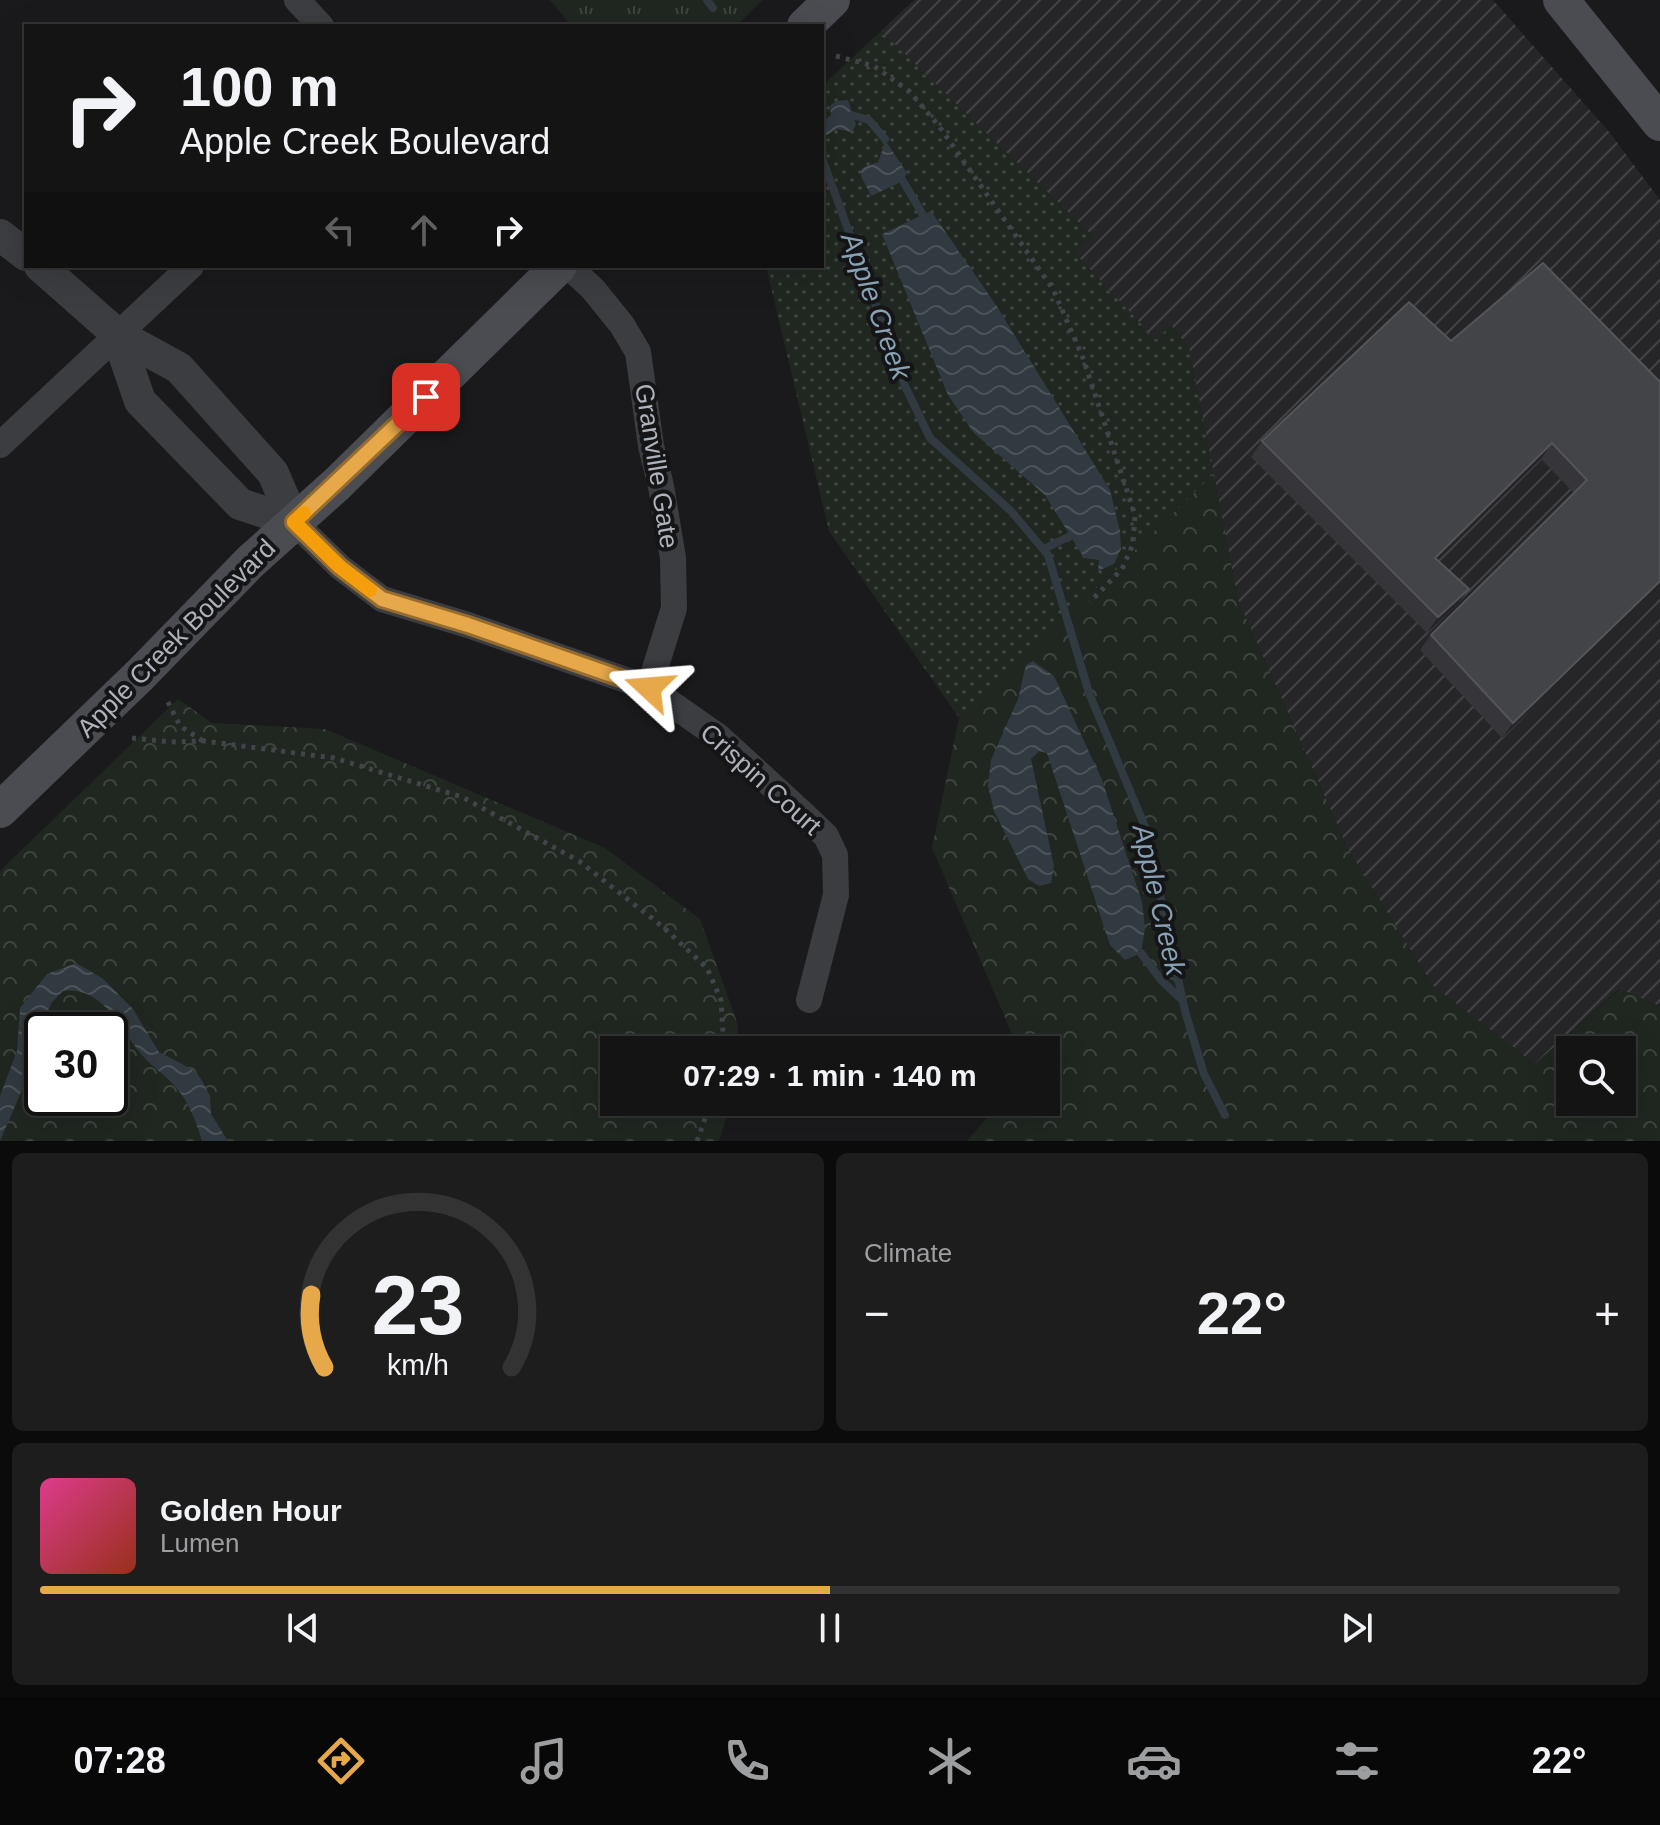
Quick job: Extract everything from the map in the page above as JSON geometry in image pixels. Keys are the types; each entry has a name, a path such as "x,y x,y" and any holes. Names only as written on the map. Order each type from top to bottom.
{"main road":[{"path":"807,24 832,0"},
{"path":"1561,0 1660,123"},
{"name":"Apple Creek Boulevard","path":"0,810 557,268"}],"street":[{"path":"297,0 319,24"},
{"path":"0,235 24,253"},
{"path":"42,268 117,334 179,368 273,473 294,522"},
{"path":"0,445 189,268"},
{"name":"Granville Gate","path":"570,268 613,313 638,352 651,446 673,558 674,608 649,688"},
{"path":"117,334 140,401 240,504 294,522"},
{"name":"Crispin Court","path":"294,522 340,567 382,599 468,625 649,688 719,737 826,836 835,855 836,895 809,1000"}],"path":[{"path":"836,56 874,66 909,91 939,126 1053,289 1083,358 1135,515 1133,544 1122,569 1090,602"},
{"path":"168,702 180,726 204,741"},
{"path":"132,738 204,741 334,758 462,797 579,861 663,927 707,968 721,1000 723,1036"},
{"path":"697,1141 706,1116"}],"shaded area":[{"path":"914,0 1493,0 1610,133 1660,200 1660,1006 1619,989 1566,1036 1556,1036 1556,1045 1535,1064 1433,986 1348,849 1238,600 1189,348 1171,325 1156,341 1074,252 1092,236 881,31"}],"green space":[{"path":"550,0 762,0 738,24 570,24"},
{"path":"881,31 1093,236 1074,252 1156,340 1171,325 1189,348 1214,474 959,718 829,531 766,268 824,268 824,84"},
{"path":"1214,474 1238,600 1348,849 1433,986 1535,1064 1556,1045 1556,1116 1636,1116 1636,1036 1567,1036 1620,989 1660,1006 1660,1141 967,1141 988,1116 1060,1116 1060,1036 1013,1036 932,848 959,718"},
{"path":"178,699 212,723 325,729 605,848 700,919 738,1025 738,1036 600,1036 600,1116 727,1116 719,1141 0,1141 0,871"}],"water":[{"path":"848,100 856,125 852,132 837,129 824,137 824,120 831,115 830,106 836,101"},
{"path":"881,139 885,140 907,173 903,181 871,196 861,176 862,168 878,162 884,146"},
{"path":"931,211 996,305 1110,490 1121,549 1114,564 1098,571 1099,560 1084,558 1045,495 974,433 948,395 882,234"},
{"path":"1033,661 1054,676 1102,780 1142,902 1145,928 1141,953 1125,960 1110,945 1047,753 1039,751 1031,759 1054,866 1051,883 1039,886 1028,879 994,811 988,786 991,760 1018,699 1026,665"},
{"path":"76,963 102,978 133,1009 159,1052 195,1071 210,1096 211,1114 228,1141 202,1141 191,1111 179,1091 149,1063 128,1036 128,1012 110,1012 89,995 63,991 48,1012 24,1012 24,1085 0,1141 0,1096 17,1051 20,1008 47,974"}],"building":[{"path":"1543,263 1660,382 1660,581 1513,723 1431,635 1587,480 1552,443 1435,558 1469,589 1438,617 1262,441 1409,302 1451,341"}],"waterway":[{"name":"Apple Creek","path":"707,0 713,8"},
{"name":"Apple Creek","path":"852,115 869,120 885,139"},
{"name":"Apple Creek","path":"824,163 905,386 930,438 1011,511 1048,555 1089,693 1146,829 1185,1011 1204,1074 1225,1115"},
{"name":"Apple Creek","path":"903,181 923,215"},
{"name":"Apple Creek","path":"1044,549 1070,536"},
{"path":"1141,953 1161,980 1181,999"}],"slow traffic":[{"path":"304,513 294,522 340,567 370,590"}],"route":[{"path":"426,397 294,522 340,567 382,599 468,625 649,688"}]}
